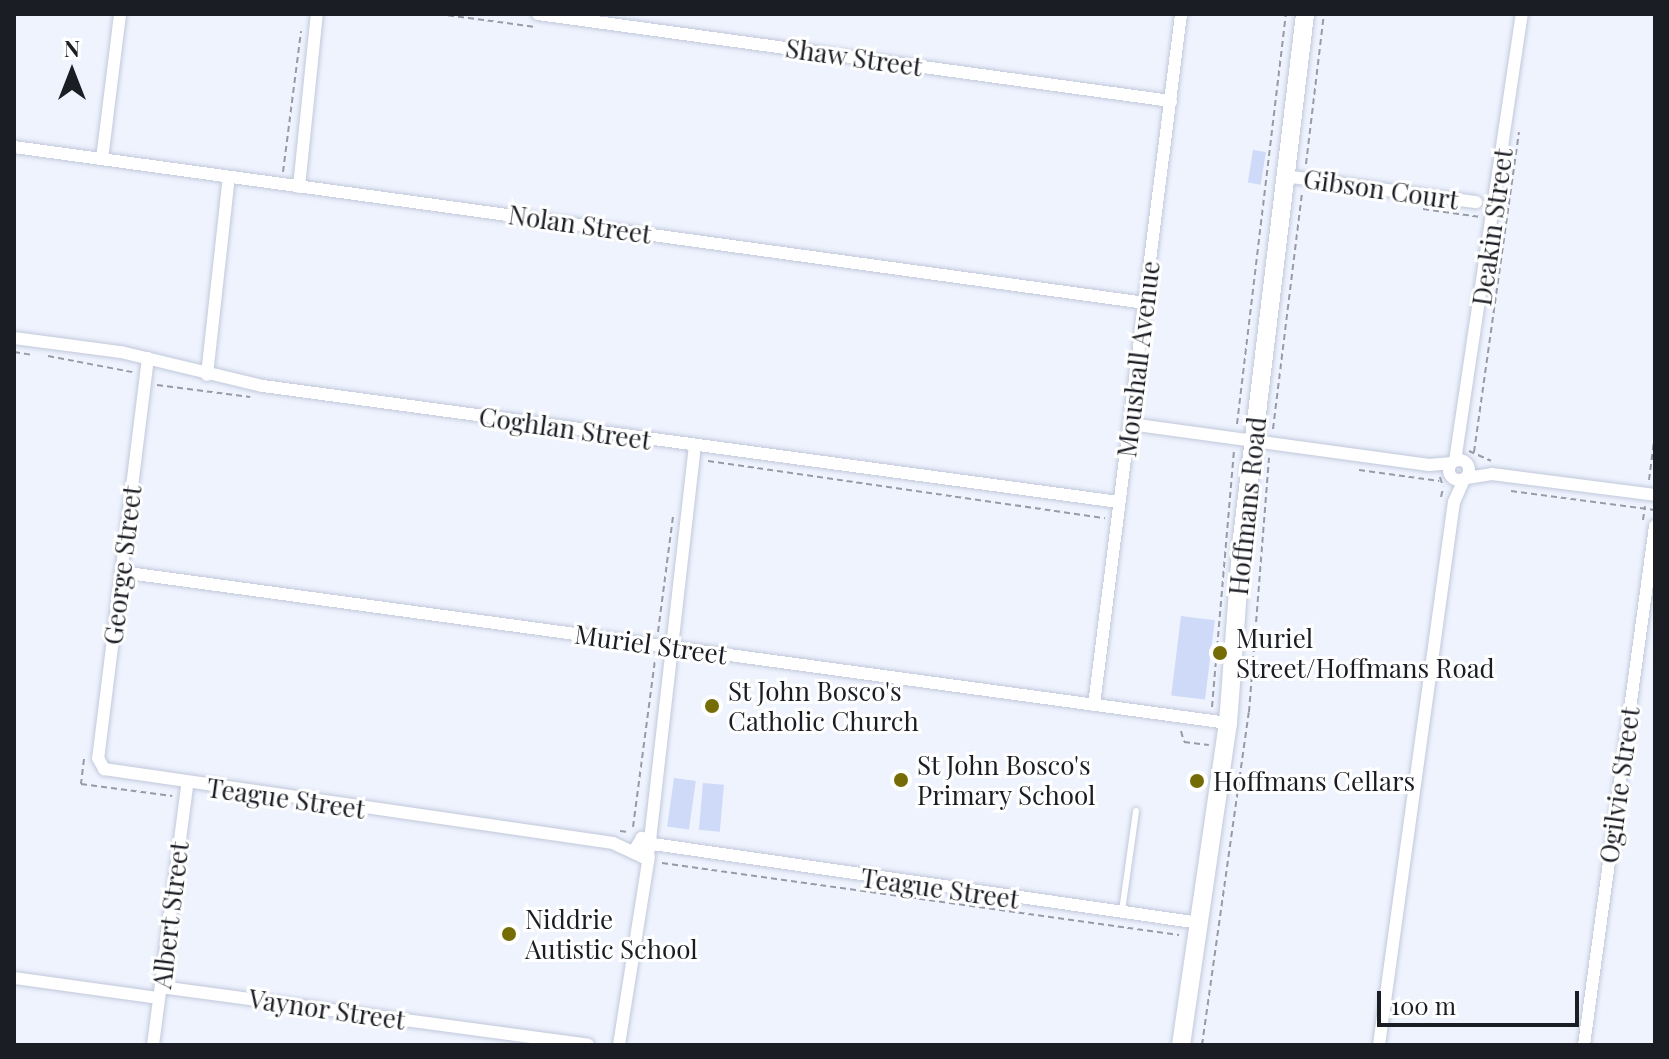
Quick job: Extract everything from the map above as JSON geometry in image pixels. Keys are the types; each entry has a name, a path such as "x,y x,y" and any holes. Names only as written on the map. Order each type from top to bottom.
{"main road":[{"name":"Hoffmans Road","path":"1181,1045 1228,723 1244,439 1299,178 1305,14"}],"street":[{"path":"102,159 120,14"},
{"path":"294,186 317,14"},
{"name":"Shaw Street","path":"538,14 1171,101"},
{"name":"Moushall Avenue","path":"1094,705 1181,14"},
{"name":"Deakin Street","path":"1459,470 1522,14"},
{"name":"Nolan Street","path":"14,147 1145,303"},
{"path":"207,375 234,178"},
{"name":"Gibson Court","path":"1299,178 1476,202"},
{"name":"Coghlan Street","path":"14,338 148,358 207,375 695,447 1119,502"},
{"name":"George Street","path":"104,769 98,758 148,358"},
{"path":"1130,424 1655,495"},
{"path":"619,1045 695,447"},
{"path":"1379,1045 1459,470"},
{"name":"Ogilvie Street","path":"1584,1045 1655,526"},
{"name":"Muriel Street","path":"121,572 671,640 1228,723"},
{"name":"Teague Street","path":"104,769 186,791 613,843 1200,923"},
{"name":"Albert Street","path":"153,1045 186,791"},
{"name":"Vaynor Street","path":"14,978 160,992 588,1045"}],"lane":[{"path":"1122,913 1136,811"}],"path":[{"path":"281,174 303,14"},
{"path":"1212,708 1244,439 1286,14"},
{"path":"1288,432 1273,430 1299,178 1324,14"},
{"path":"1474,452 1520,123"},
{"path":"1299,178 1320,167"},
{"path":"14,352 133,375"},
{"path":"1648,482 1655,434"},
{"path":"707,461 1099,515 1104,535"},
{"path":"1508,490 1655,510"},
{"path":"642,630 671,640"},
{"path":"85,753 81,784 186,791"},
{"path":"646,849 1180,935"}],"shaded area":[{"path":"1253,150 1266,152 1261,185 1248,183"},
{"path":"1181,616 1215,620 1205,700 1171,695"},
{"path":"674,778 696,781 689,830 667,827"},
{"path":"703,783 724,785 720,832 699,830"}],"place":[{"name":"Muriel Street/Hoffmans Road","path":"1220,653"},
{"name":"St John Bosco's Catholic Church","path":"712,706"},
{"name":"St John Bosco's Primary School","path":"901,780"},
{"name":"Hoffmans Cellars","path":"1197,781"},
{"name":"Niddrie Autistic School","path":"509,934"}]}
